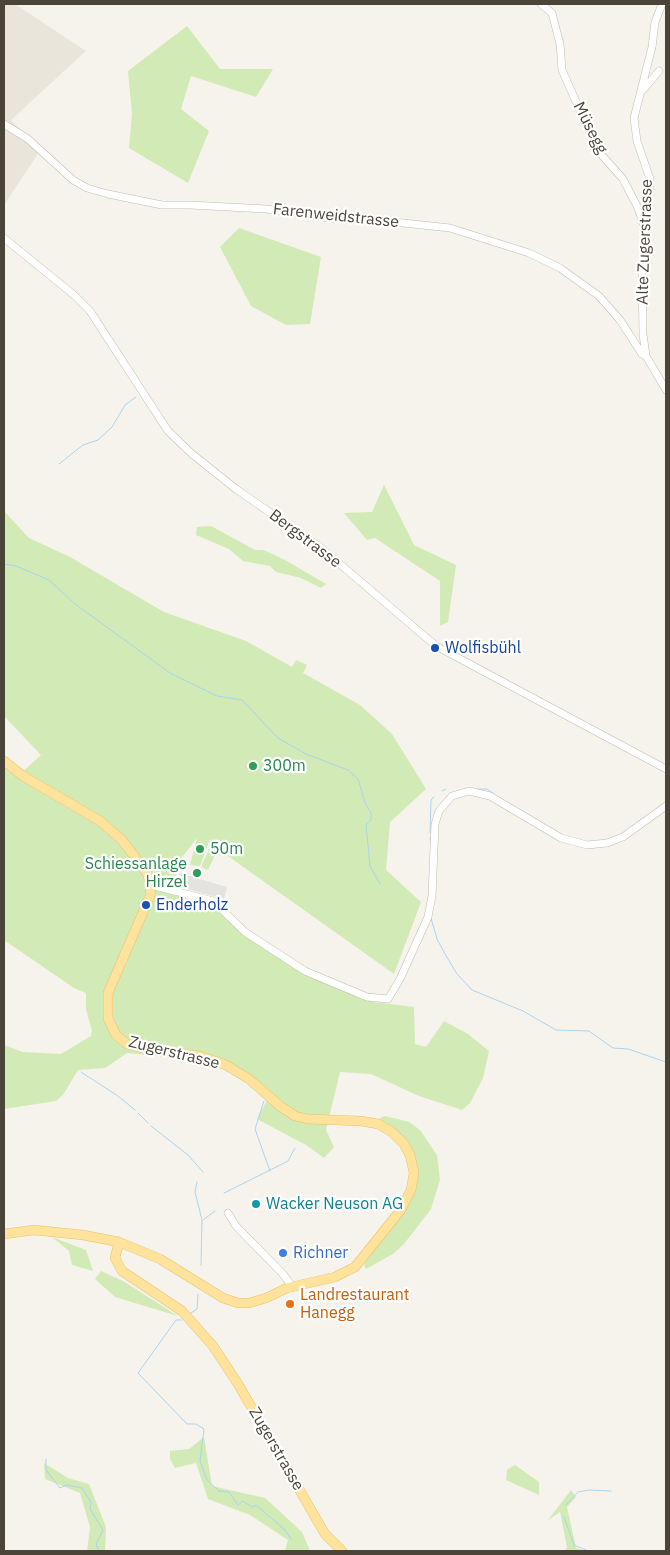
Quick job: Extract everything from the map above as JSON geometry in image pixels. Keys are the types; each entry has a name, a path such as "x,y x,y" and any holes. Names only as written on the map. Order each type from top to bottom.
{"main road":[{"path":"4,761 23,776 79,808 115,833 144,868 151,885"},
{"name":"Zugerstrasse","path":"4,1234 34,1230 83,1235 119,1242 160,1259 233,1302 248,1303 260,1300 292,1286 335,1277 350,1271 360,1263 410,1195 414,1173 410,1155 398,1137 378,1124 362,1121 302,1118 288,1112 249,1079 226,1065 200,1056 150,1050 127,1044 116,1035 108,1018 108,993 148,901 151,885"},
{"name":"Zugerstrasse","path":"119,1242 115,1258 122,1271 182,1311 213,1346 238,1384 326,1534 342,1551"}],"street":[{"name":"Müsegg","path":"541,4 552,13 560,44 562,70 589,131 599,152 623,179 638,208 647,234"},
{"name":"Alte Zugerstrasse","path":"662,4 655,22 648,66 634,118 637,140 650,179 647,234 642,273 642,325 646,356 666,390"},
{"path":"639,95 663,70 648,66"},
{"name":"Farenweidstrasse","path":"4,124 28,139 73,180 87,188 108,194 162,206 190,205 266,209 336,219 375,220 450,228 529,253 560,268 599,296 620,320 642,354 646,356"},
{"name":"Bergstrasse","path":"4,238 74,295 90,311 168,431 192,454 243,494 320,547 436,646 666,769"},
{"path":"151,885 213,901 245,932 305,971 367,997 388,999 400,979 428,917 432,896 435,824 439,811 452,796 469,791 490,796 552,833 569,841 587,845 606,843 623,837 666,806"},
{"path":"228,1213 236,1226 282,1273 292,1286"}],"shaded area":[{"path":"4,4 15,4 86,51 11,120 41,149 4,205"},
{"path":"180,873 227,887 224,899 176,886"}],"green space":[{"path":"187,26 220,69 273,69 256,97 191,76 181,109 209,131 188,183 129,148 132,114 128,71"},
{"path":"239,228 321,257 310,324 286,325 251,306 220,247"},
{"path":"384,485 414,545 456,565 448,622 440,626 440,581 375,538 367,540 344,513 372,512"},
{"path":"4,511 29,538 70,557 164,612 246,641 292,667 296,660 307,665 303,673 360,705 392,734 426,789 390,822 386,870 421,902 394,974 218,849 208,870 201,867 211,845 209,842 200,866 190,865 197,838 175,866 176,875 165,891 219,909 244,934 305,974 373,1002 414,1007 415,1044 426,1047 444,1021 468,1034 489,1051 483,1078 470,1103 462,1110 419,1096 371,1074 340,1072 326,1130 334,1147 324,1158 306,1145 257,1119 271,1093 226,1062 127,1053 105,1068 78,1070 63,1095 56,1101 4,1109 4,1045 23,1052 61,1054 91,1036 92,1031 86,1009 86,993 74,988 4,940 4,767 17,777 41,755 4,716"},
{"path":"211,526 255,550 264,550 285,560 326,584 321,588 301,578 276,572 270,566 243,561 229,549 196,535 197,527"},
{"path":"385,1116 409,1122 420,1130 437,1155 440,1180 431,1209 404,1244 393,1254 366,1269 364,1266 366,1261 407,1207 414,1158 380,1122 380,1118"},
{"path":"52,1237 86,1250 93,1271 72,1265 69,1251"},
{"path":"101,1271 123,1281 178,1316 115,1297 95,1279"},
{"path":"204,1437 212,1486 265,1498 302,1532 310,1551 285,1551 288,1540 250,1515 208,1499 196,1463 175,1468 170,1459 170,1451 189,1449"},
{"path":"44,1463 68,1478 89,1484 106,1527 105,1551 87,1551 90,1527 80,1493 45,1479"},
{"path":"515,1465 539,1482 539,1495 506,1480 507,1470"},
{"path":"571,1490 576,1497 567,1507 576,1548 585,1551 565,1551 567,1547 560,1512 548,1520"}],"waterway":[{"path":"59,464 83,445 98,440 112,427 125,405 136,397"},
{"path":"4,564 16,566 49,580 75,604 170,673 217,696 242,700 278,738 306,754 348,770 358,779 365,803 371,813 371,820 366,825 370,866 380,884"},
{"path":"442,791 446,789"},
{"path":"477,789 487,789 494,794"},
{"path":"430,833 431,800 434,797"},
{"path":"638,822 643,818"},
{"path":"430,838 431,844"},
{"path":"431,918 437,939 445,954 457,974 472,990 523,1011 556,1030 589,1031 613,1048 628,1049 666,1062"},
{"path":"81,1072 118,1096 135,1110"},
{"path":"264,1101 255,1129 270,1171"},
{"path":"138,1113 148,1123"},
{"path":"151,1126 188,1155 203,1172"},
{"path":"224,1193 288,1161 295,1148"},
{"path":"197,1182 195,1192 202,1220 201,1265"},
{"path":"203,1220 215,1211"},
{"path":"191,1313 197,1309 198,1294"},
{"path":"182,1320 176,1320 138,1373 187,1424 196,1424 204,1429 200,1461 207,1480 219,1491 229,1492 238,1505 243,1501 252,1507 256,1505 284,1529 291,1539"},
{"path":"46,1459 46,1470 60,1488 67,1485 82,1488 91,1502 90,1509 103,1530 96,1544 99,1551"},
{"path":"566,1505 578,1492 589,1490 611,1491"},
{"path":"564,1517 574,1545 588,1551"}],"place":[{"name":"Wolfisbühl","path":"435,648"},
{"name":"300m","path":"253,766"},
{"name":"50m","path":"200,849"},
{"name":"Schiessanlage Hirzel","path":"197,873"},
{"name":"Enderholz","path":"146,905"},
{"name":"Wacker Neuson AG","path":"256,1204"},
{"name":"Richner","path":"283,1253"},
{"name":"Landrestaurant Hanegg","path":"290,1304"}]}
